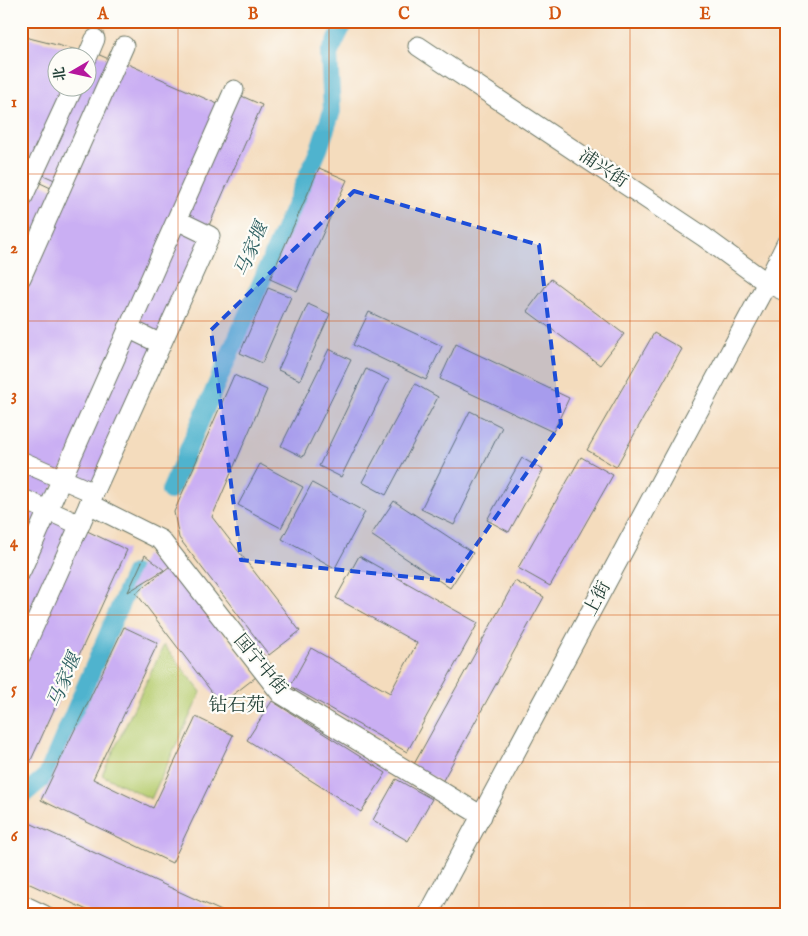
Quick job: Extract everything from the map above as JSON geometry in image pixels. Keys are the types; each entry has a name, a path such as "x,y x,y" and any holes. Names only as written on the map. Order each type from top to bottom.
{"street":[{"path":"91,48 95,40"},
{"path":"21,278 124,46"},
{"name":"浦兴街","path":"418,46 704,237 768,284 787,292"},
{"path":"21,571 234,90"},
{"path":"21,201 68,98"},
{"path":"33,175 61,188"},
{"path":"21,655 210,236 177,220"},
{"name":"上街","path":"428,915 768,284 787,242"},
{"path":"128,328 162,344"},
{"name":"国宁中街","path":"21,461 62,479 91,499 161,540 281,694 482,816"},
{"path":"21,498 80,525"},
{"path":"21,904 44,915"}],"highlighted area":[{"path":"354,191 539,245 561,424 451,581 241,560 211,330"}],"green space":[{"path":"164,645 201,692 151,799 102,775"}],"building":[{"path":"21,36 69,48 48,48 48,98 64,98 21,191"},
{"path":"98,54 113,61 98,95"},
{"path":"121,61 222,106 60,474 21,456 21,287"},
{"path":"237,94 262,105 207,230 183,219"},
{"path":"73,98 96,98 59,182 39,173"},
{"path":"319,168 347,180 297,291 270,279"},
{"path":"36,181 55,190 21,266 21,213"},
{"path":"180,225 205,237 159,338 134,327"},
{"path":"551,279 624,334 600,365 527,311"},
{"path":"268,288 291,297 262,363 240,353"},
{"path":"308,304 330,314 300,380 278,370"},
{"path":"369,312 442,346 426,380 353,345"},
{"path":"654,333 682,349 616,467 587,450"},
{"path":"132,334 156,345 93,487 68,476"},
{"path":"456,344 569,398 553,432 440,379"},
{"path":"329,349 351,360 303,457 281,446"},
{"path":"366,369 389,380 341,477 319,466"},
{"path":"234,375 267,390 212,517 300,631 269,655 179,538 174,512"},
{"path":"415,384 438,397 386,495 362,482"},
{"path":"470,411 502,427 454,525 421,509"},
{"path":"581,457 613,475 550,586 518,568"},
{"path":"522,458 543,470 509,532 487,520"},
{"path":"21,464 56,480 45,505 21,494"},
{"path":"260,464 303,487 281,528 238,505"},
{"path":"312,483 365,512 335,568 282,539"},
{"path":"394,501 473,553 450,588 371,535"},
{"path":"21,502 44,512 21,563"},
{"path":"49,516 75,527 21,646 21,578"},
{"path":"83,529 127,550 21,782 21,664"},
{"path":"145,555 164,570 128,592"},
{"path":"359,556 478,623 407,752 290,686 311,648 390,693 417,643 336,598"},
{"path":"170,566 256,677 221,704 136,593"},
{"path":"515,581 544,597 442,782 413,766"},
{"path":"124,627 158,643 93,779 153,808 196,717 233,735 172,863 41,800"},
{"path":"272,701 386,773 361,812 247,740"},
{"path":"396,779 432,799 408,841 373,820"},
{"path":"21,819 230,915 98,915 21,880"}],"waterway":[{"name":"马家堰","path":"170,491 319,149 332,111 329,54 345,21"},
{"name":"马家堰","path":"21,797 47,775 134,573"}],"district":[{"name":"钻石苑","path":"237,706"}]}
